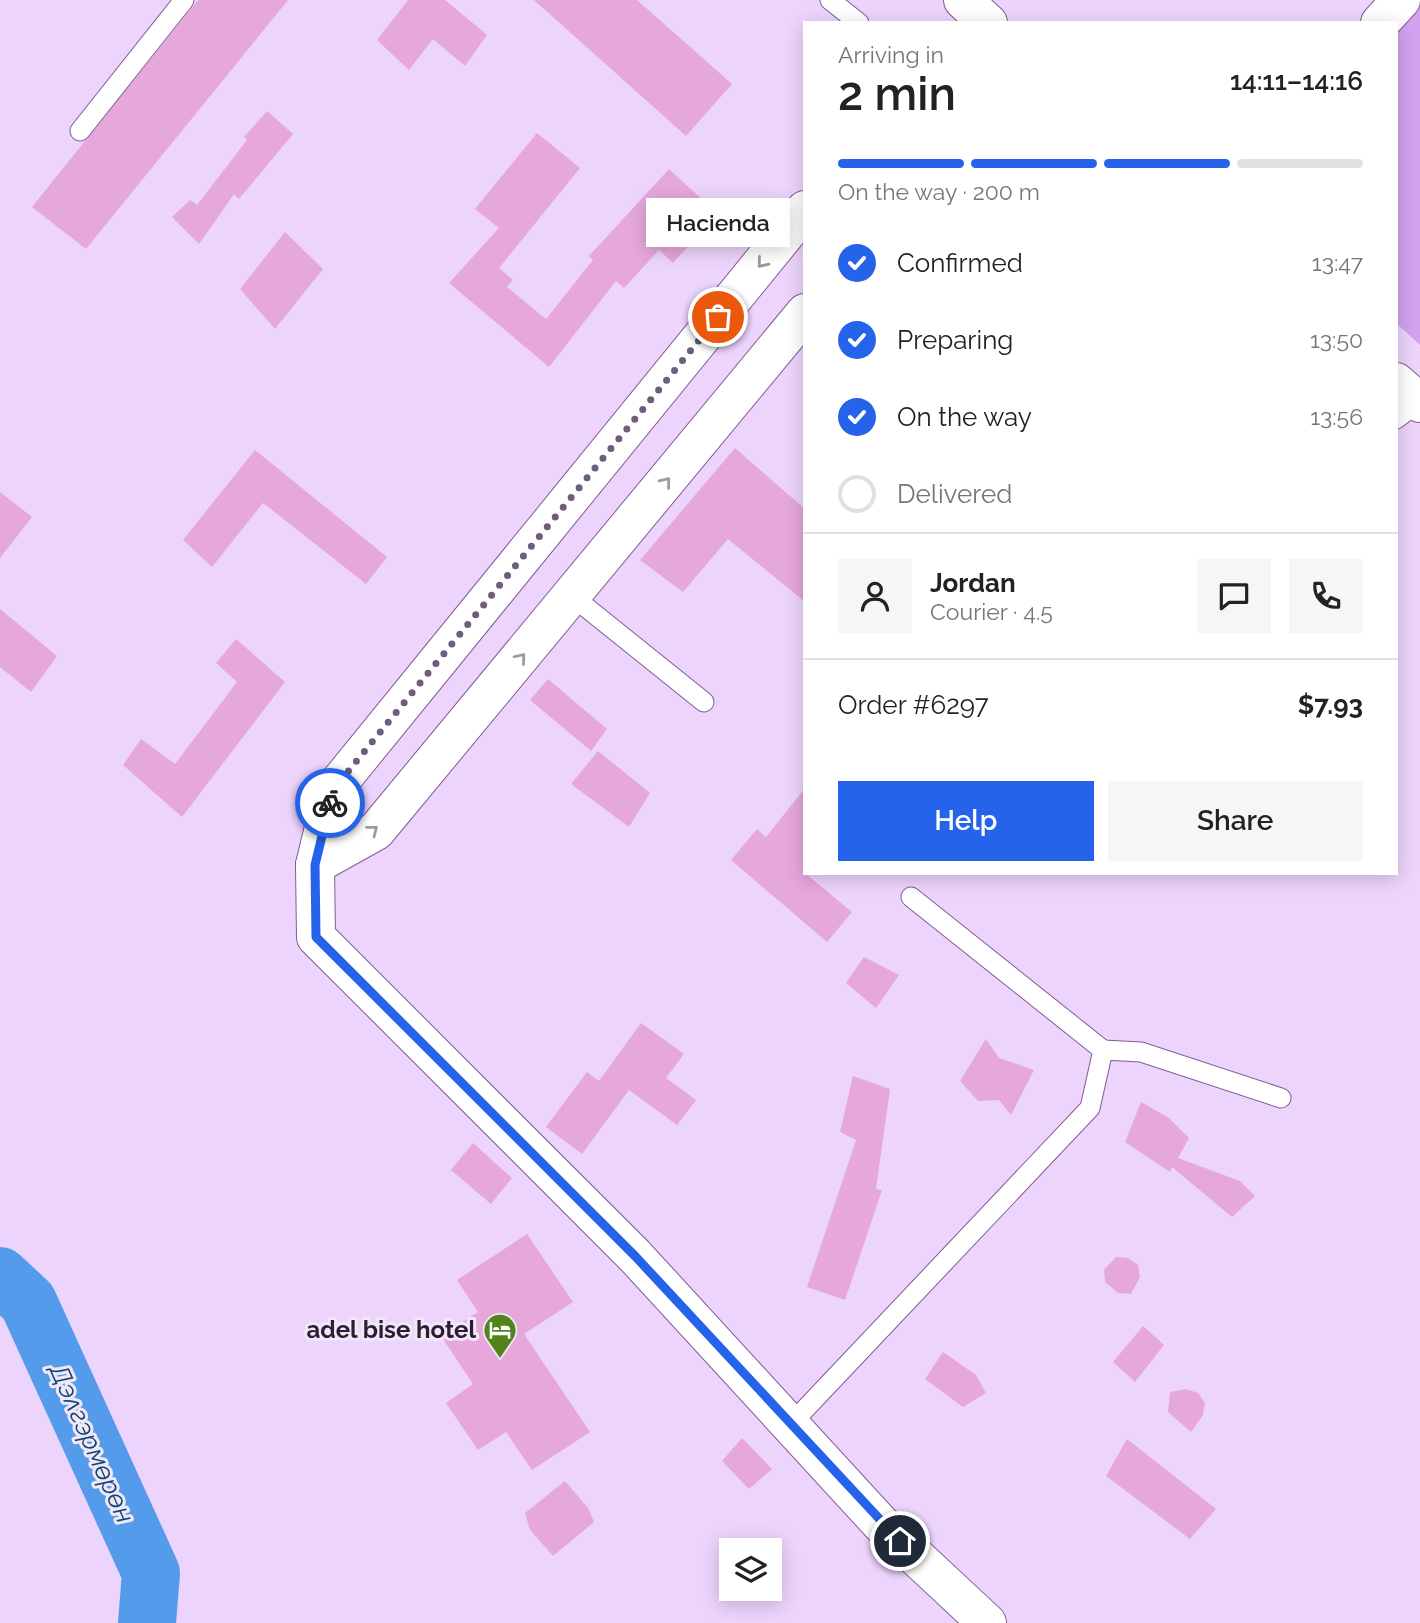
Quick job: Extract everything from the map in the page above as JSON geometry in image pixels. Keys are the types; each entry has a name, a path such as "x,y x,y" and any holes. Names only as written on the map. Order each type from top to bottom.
{"street":[{"path":"1382,21 1401,0"},
{"path":"803,212 333,790 315,865 316,937 635,1256 882,1525 987,1623"},
{"path":"315,865 376,831 803,315"},
{"path":"1398,384 1420,403"}],"lane":[{"path":"79,131 184,0"},
{"path":"830,0 856,21"},
{"path":"1398,418 1420,403"},
{"path":"572,596 704,702"},
{"path":"911,897 1103,1050 1141,1052 1281,1098"},
{"path":"790,1425 1090,1108 1103,1050"}],"shaded area":[{"path":"1420,1 1420,345 1398,325 1398,26"}],"building":[{"path":"198,0 288,0 86,249 32,207"},
{"path":"408,0 445,0 487,35 465,66 433,39 409,70 377,40"},
{"path":"534,0 637,0 732,84 686,136"},
{"path":"267,111 293,134 239,199 234,194 199,244 172,217 190,200 197,205 247,140 244,137"},
{"path":"537,133 580,168 499,268 513,280 507,287 546,319 593,260 589,256 669,169 718,214 673,263 659,250 624,288 616,281 549,367 449,283 499,228 475,209"},
{"path":"285,232 323,269 275,329 240,289"},
{"path":"735,448 803,507 803,600 728,539 683,592 640,560"},
{"path":"255,450 387,557 366,584 263,503 212,567 183,540"},
{"path":"0,492 32,517 0,558"},
{"path":"0,609 57,656 31,692 0,667"},
{"path":"236,639 285,682 182,817 123,765 141,739 175,764 237,682 216,663"},
{"path":"548,679 607,729 591,751 530,700"},
{"path":"598,751 650,793 629,827 571,784"},
{"path":"803,791 803,875 807,875 852,912 827,942 731,860 757,829 766,837"},
{"path":"864,957 899,975 876,1008 846,983"},
{"path":"641,1023 684,1054 666,1078 696,1100 677,1125 629,1090 582,1154 546,1127 587,1072 599,1081"},
{"path":"986,1039 999,1058 1034,1070 1011,1115 999,1100 978,1101 960,1081"},
{"path":"853,1076 890,1089 876,1189 882,1190 845,1300 807,1287 856,1140 840,1132"},
{"path":"1141,1102 1169,1118 1189,1138 1178,1158 1240,1181 1255,1196 1232,1217 1172,1167 1170,1172 1125,1142"},
{"path":"473,1143 512,1178 491,1204 451,1170"},
{"name":"adel bise hotel","path":"527,1234 573,1302 524,1334 590,1432 532,1470 506,1432 478,1450 446,1403 473,1384 441,1336 478,1312 457,1280"},
{"path":"1116,1257 1128,1258 1138,1265 1140,1277 1131,1294 1118,1293 1105,1282 1104,1270"},
{"path":"1143,1326 1164,1345 1135,1382 1113,1362"},
{"path":"943,1352 976,1375 986,1393 963,1407 925,1379"},
{"path":"1186,1389 1198,1393 1205,1403 1203,1415 1191,1432 1168,1412 1170,1392"},
{"path":"742,1438 772,1469 749,1489 722,1461"},
{"path":"1127,1439 1216,1509 1190,1539 1106,1476"},
{"path":"565,1481 588,1508 594,1522 553,1556 530,1530 525,1513"}],"waterway":[{"name":"Дэлгэрмөрөн","path":"0,1276 28,1302 151,1573 147,1623"}],"way so far":[{"path":"330,803 333,790 718,317"}],"place":[{"name":"Hacienda","path":"718,317"},
{"name":"adel bise hotel","path":"500,1360"}],"route":[{"path":"330,803 315,865 316,937 635,1256 882,1525 900,1541"}]}
